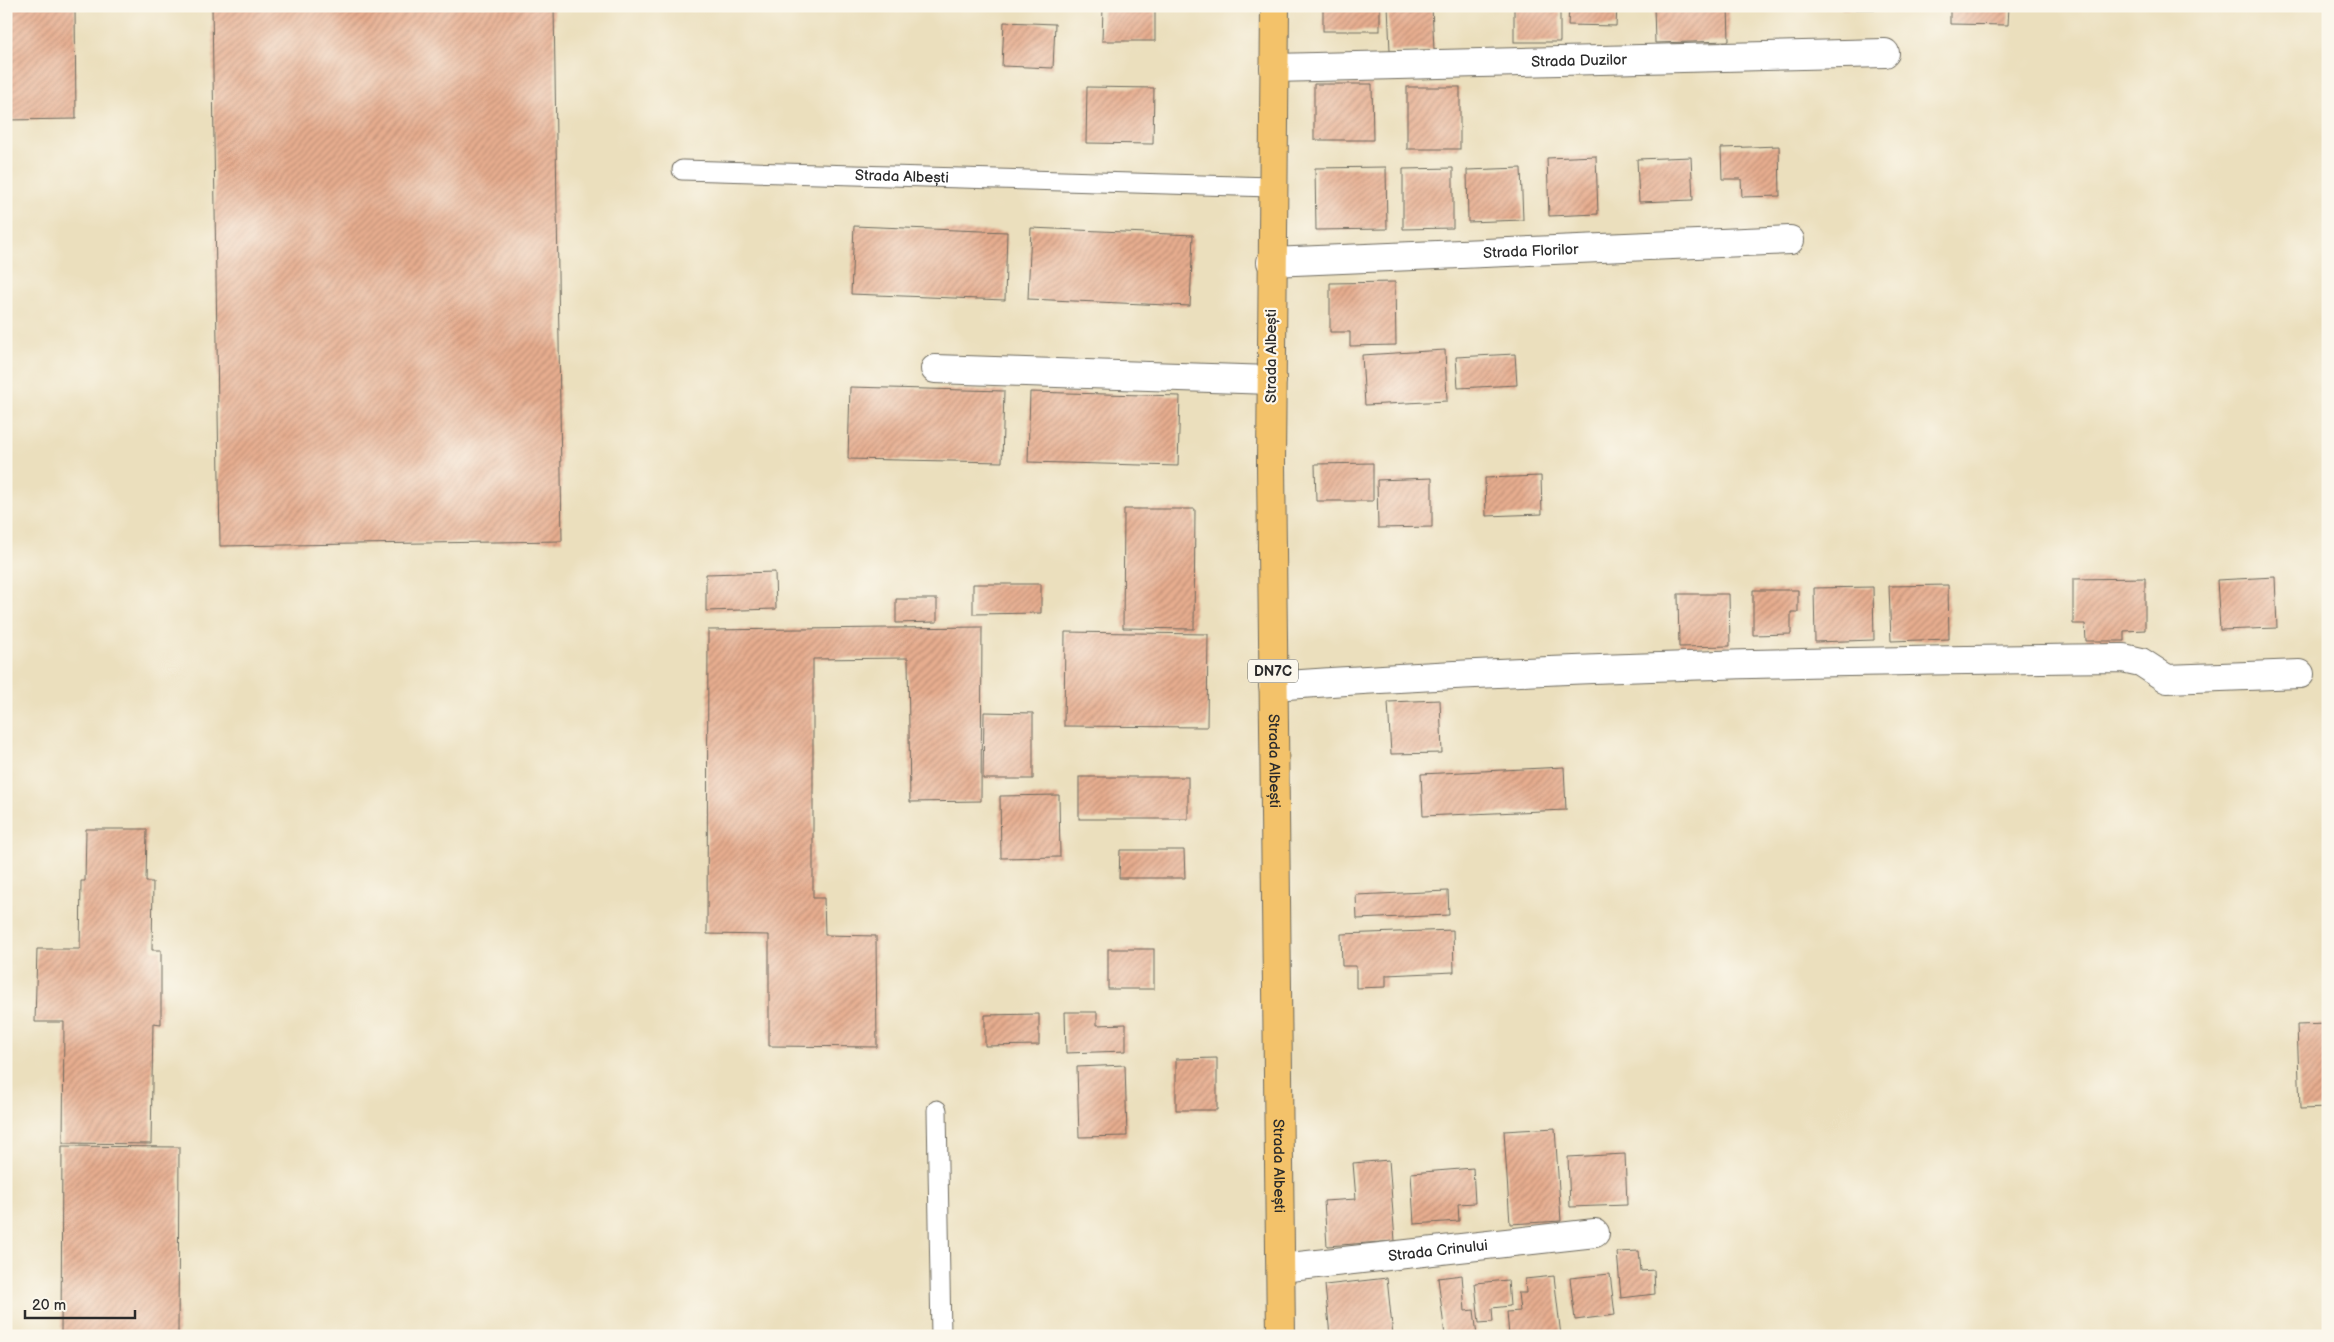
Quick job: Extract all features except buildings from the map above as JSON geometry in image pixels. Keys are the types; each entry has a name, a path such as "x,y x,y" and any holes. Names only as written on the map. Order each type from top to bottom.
{"main road":[{"name":"Strada Albești","path":"1275,6 1271,262 1273,686 1282,1336"}],"street":[{"name":"Strada Duzilor","path":"1274,68 1885,53"},
{"name":"Strada Florilor","path":"1271,262 1790,240"},
{"path":"935,369 1272,380"},
{"path":"1273,686 1626,667 2004,659 2123,658 2141,662 2168,679 2300,674"},
{"name":"Strada Crinului","path":"1281,1268 1595,1233"}],"lane":[{"name":"Strada Albești","path":"682,170 1272,187"},
{"path":"937,1110 941,1336"}]}
